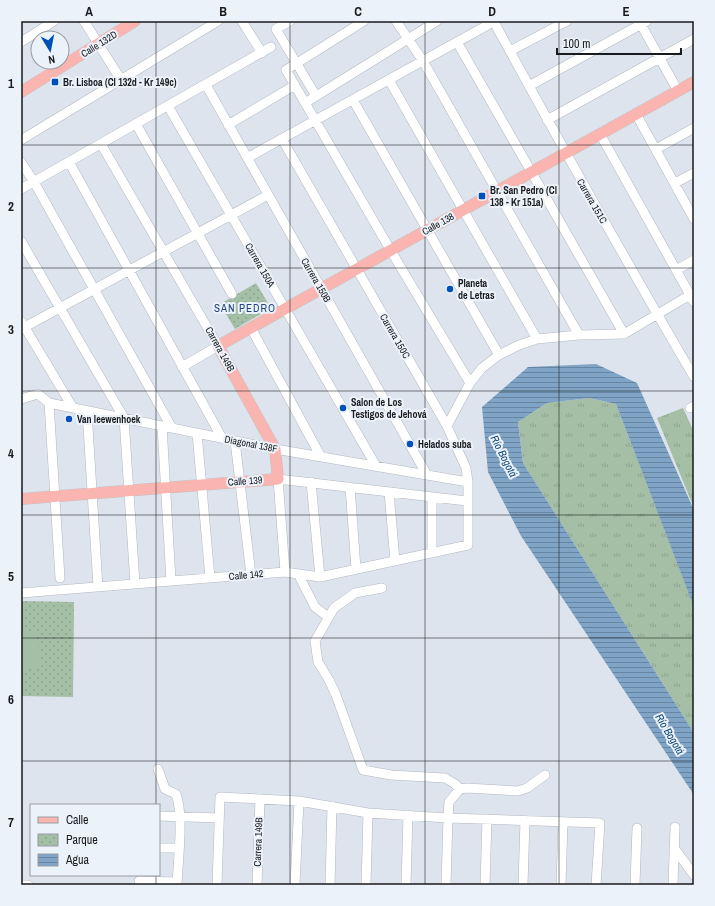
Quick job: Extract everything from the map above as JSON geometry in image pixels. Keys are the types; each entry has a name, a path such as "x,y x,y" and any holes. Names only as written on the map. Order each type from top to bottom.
{"main road":[{"name":"Calle 132D","path":"21,92 136,21"},
{"name":"Calle 138","path":"218,346 694,82"},
{"name":"Carrera 149B","path":"218,346 275,448 278,479"},
{"name":"Calle 139","path":"21,499 278,479"}],"street":[{"path":"21,42 54,21"},
{"path":"84,21 121,80"},
{"path":"21,140 218,21"},
{"path":"242,21 262,53"},
{"path":"290,21 276,29 316,96"},
{"path":"364,21 286,70 390,250 470,383"},
{"path":"396,21 422,61 579,335"},
{"path":"305,103 437,21"},
{"path":"247,158 495,21"},
{"name":"Carrera 151C","path":"495,21 565,153 694,377"},
{"path":"510,51 567,21"},
{"path":"529,86 643,22 678,91"},
{"path":"547,120 694,39"},
{"path":"457,42 624,334"},
{"path":"21,189 271,47"},
{"path":"389,80 537,339"},
{"name":"Carrera 150B","path":"206,85 427,475"},
{"path":"228,125 295,86"},
{"path":"353,100 499,355"},
{"name":"Carrera 150A","path":"168,106 376,466"},
{"path":"636,114 693,216"},
{"path":"136,124 232,294"},
{"path":"656,149 694,128"},
{"path":"447,426 470,383 482,368 499,355 519,345 537,339 579,335 624,334 657,315 692,299 600,134"},
{"name":"Carrera 150C","path":"282,139 447,426 466,468 468,482 468,545"},
{"name":"Carrera 149B","path":"101,144 218,346"},
{"path":"21,162 34,182 172,428"},
{"path":"69,162 222,438"},
{"path":"675,184 694,173"},
{"path":"74,408 22,326 94,290 268,195"},
{"path":"21,240 124,418 135,584"},
{"path":"676,270 694,260"},
{"path":"251,328 321,457"},
{"name":"Calle 138","path":"182,367 218,346"},
{"name":"Diagonal 138F","path":"21,399 38,394 49,403 87,411 235,441 468,482"},
{"path":"49,403 60,578"},
{"path":"87,411 98,587"},
{"path":"162,426 172,581"},
{"path":"197,433 210,578"},
{"path":"235,441 251,575"},
{"name":"Carrera 149B","path":"278,479 285,572"},
{"name":"Calle 139","path":"278,479 467,501"},
{"path":"311,482 320,577"},
{"path":"350,487 356,569"},
{"path":"390,492 395,561"},
{"path":"432,497 432,553"},
{"name":"Calle 142","path":"21,593 285,572 320,577 468,545"},
{"path":"298,574 315,607 328,617"},
{"path":"382,588 356,593 334,608 315,641 318,662 336,695 363,770 391,775 445,778 460,789"},
{"path":"139,880 177,884 180,816 178,800 176,794 165,789 158,769"},
{"path":"446,885 448,818 450,802 460,789 467,788 518,791 527,788 544,775"},
{"path":"217,885 220,798 299,801 368,813 448,818 600,823 596,885"},
{"name":"Carrera 149B","path":"257,885 260,799"},
{"path":"295,885 299,801"},
{"path":"330,885 332,806"},
{"path":"366,885 368,813"},
{"path":"406,885 408,815"},
{"path":"160,816 219,818"},
{"path":"485,885 487,819"},
{"path":"523,885 525,820"},
{"path":"561,885 563,822"},
{"path":"673,885 675,827"},
{"path":"635,885 637,828"},
{"path":"160,848 178,848"},
{"path":"674,848 694,876"},
{"path":"21,885 28,885"}],"green space":[{"path":"256,283 271,308 235,329 220,304"},
{"path":"589,398 616,404 694,606 694,733 523,463 518,422 547,403"},
{"path":"683,408 694,432 694,508 657,418"},
{"path":"21,601 74,602 73,697 21,696"},
{"path":"36,631 42,666 21,670 21,634"}],"water":[{"name":"Río Bogotá","path":"596,364 637,383 694,510 694,607 616,404 589,398 547,403 518,422 523,463 694,733 694,795 521,536 488,472 482,407 528,367"}],"place":[{"name":"Br. Lisboa (Cl 132d - Kr 149c)","path":"55,82"},
{"name":"Br. San Pedro (Cl 138 - Kr 151a)","path":"482,196"},
{"name":"Planeta de Letras","path":"450,289"},
{"name":"Salon de Los Testigos de Jehová","path":"343,408"},
{"name":"Van leewenhoek","path":"69,419"},
{"name":"Helados suba","path":"410,444"}],"district":[{"name":"SAN PEDRO","path":"245,308"}]}
